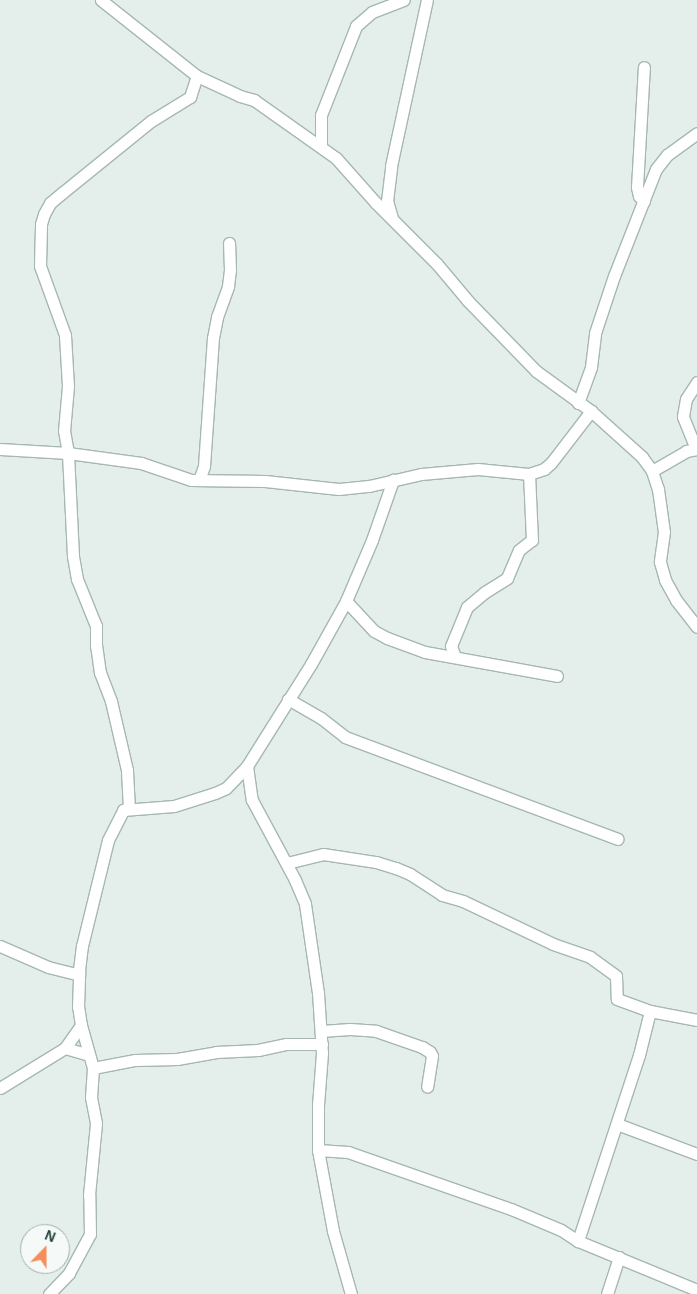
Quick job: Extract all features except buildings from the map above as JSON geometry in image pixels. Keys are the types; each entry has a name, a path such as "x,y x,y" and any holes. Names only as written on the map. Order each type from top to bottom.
{"street":[{"path":"101,0 197,76 240,96 254,100 336,158 536,371 591,411 642,457 652,471 658,489 664,532 660,562 662,571 676,600 697,627"},
{"path":"321,146 321,115 356,26 372,12 404,0"},
{"path":"392,219 387,201 391,166 427,0"},
{"path":"644,67 637,187 639,196 644,201"},
{"path":"129,809 127,770 111,701 100,673 96,626 77,578 73,556 68,453 64,431 68,386 65,335 40,266 41,224 44,214 62,193 151,121 190,97 197,76"},
{"path":"578,403 591,366 595,333 614,276 659,164 667,155 697,133"},
{"path":"199,480 204,466 213,338 217,317 228,286 229,243"},
{"path":"652,471 686,451 696,449 683,416 686,399 697,382"},
{"path":"0,449 68,453 141,463 178,476 199,480 264,481 339,488 368,486 422,474 478,469 529,474 544,469 551,463 591,411"},
{"path":"204,466 218,480"},
{"path":"455,658 452,646 467,607 485,592 507,578 519,550 532,540 529,474"},
{"path":"49,1294 69,1274 90,1234 89,1195 96,1123 91,1097 93,1068 78,1007 79,975 82,946 108,840 120,813 129,809 174,806 215,794 226,788 247,766 323,644 346,601 362,565 393,480"},
{"path":"346,601 374,631 426,652 557,676"},
{"path":"288,700 321,718 344,737 618,839"},
{"path":"247,766 252,800 286,863 305,904 318,994 322,1044 318,1150 333,1231 352,1294"},
{"path":"286,863 323,854 376,862 410,874 442,895 463,901 553,944 590,957 616,976 617,999 650,1011 697,1020"},
{"path":"0,946 48,967 79,975"},
{"path":"578,1241 639,1055 650,1011"},
{"path":"0,1088 65,1048 81,1025"},
{"path":"321,1031 350,1029 376,1031 422,1047 430,1052 432,1056 427,1087"},
{"path":"93,1068 135,1060 178,1059 216,1052 258,1050 286,1044 322,1044"},
{"path":"65,1048 89,1055"},
{"path":"617,1124 697,1154"},
{"path":"318,1150 348,1152 511,1209 561,1230 578,1241 697,1290"},
{"path":"607,1294 619,1257"}]}
